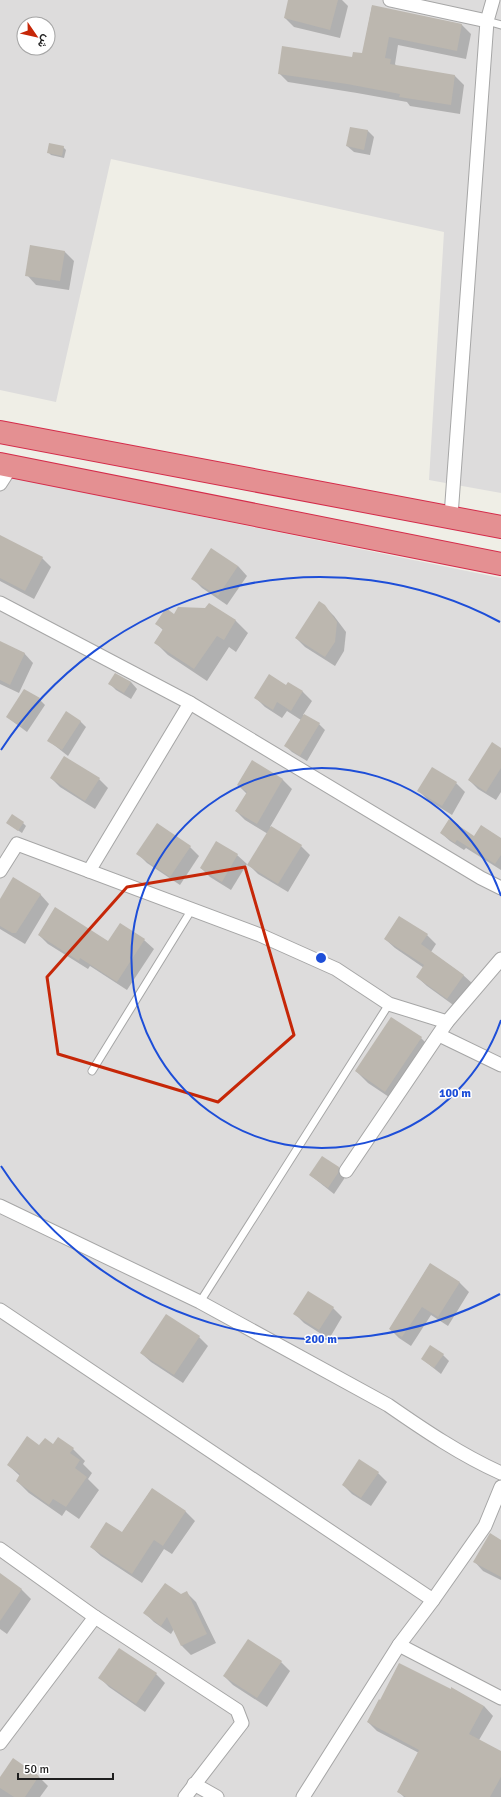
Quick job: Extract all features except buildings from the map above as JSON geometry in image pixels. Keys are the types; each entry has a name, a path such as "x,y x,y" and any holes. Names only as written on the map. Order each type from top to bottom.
{"highway":[{"path":"0,432 451,516 501,527"},
{"path":"4,472 501,564"}],"street":[{"path":"390,0 487,21"},
{"path":"451,516 487,21 494,0"},
{"path":"0,603 190,703 481,878 501,888"},
{"path":"89,871 190,703"},
{"path":"0,871 17,844 260,935 336,969 389,1004 447,1022"},
{"path":"346,1171 447,1022 501,959"},
{"path":"439,1035 501,1065"},
{"path":"0,1206 200,1302 388,1405 416,1424 486,1466 501,1473"},
{"path":"0,1310 433,1600"},
{"path":"303,1797 399,1645 433,1600 484,1526 501,1487"},
{"path":"0,1549 95,1617 237,1710 242,1723 184,1797"},
{"path":"0,1744 95,1617"},
{"path":"399,1645 501,1698"},
{"path":"194,1784 217,1797"}],"lane":[{"path":"487,21 501,25"},
{"path":"92,1071 192,909"},
{"path":"200,1302 389,1004"}],"highlighted area":[{"path":"245,867 294,1035 218,1102 58,1054 47,977 127,887"}],"shaded area":[{"path":"0,0 501,0 501,493 429,480 444,232 111,159 56,402 0,390"},
{"path":"0,475 501,578 501,1797 0,1797"}]}
